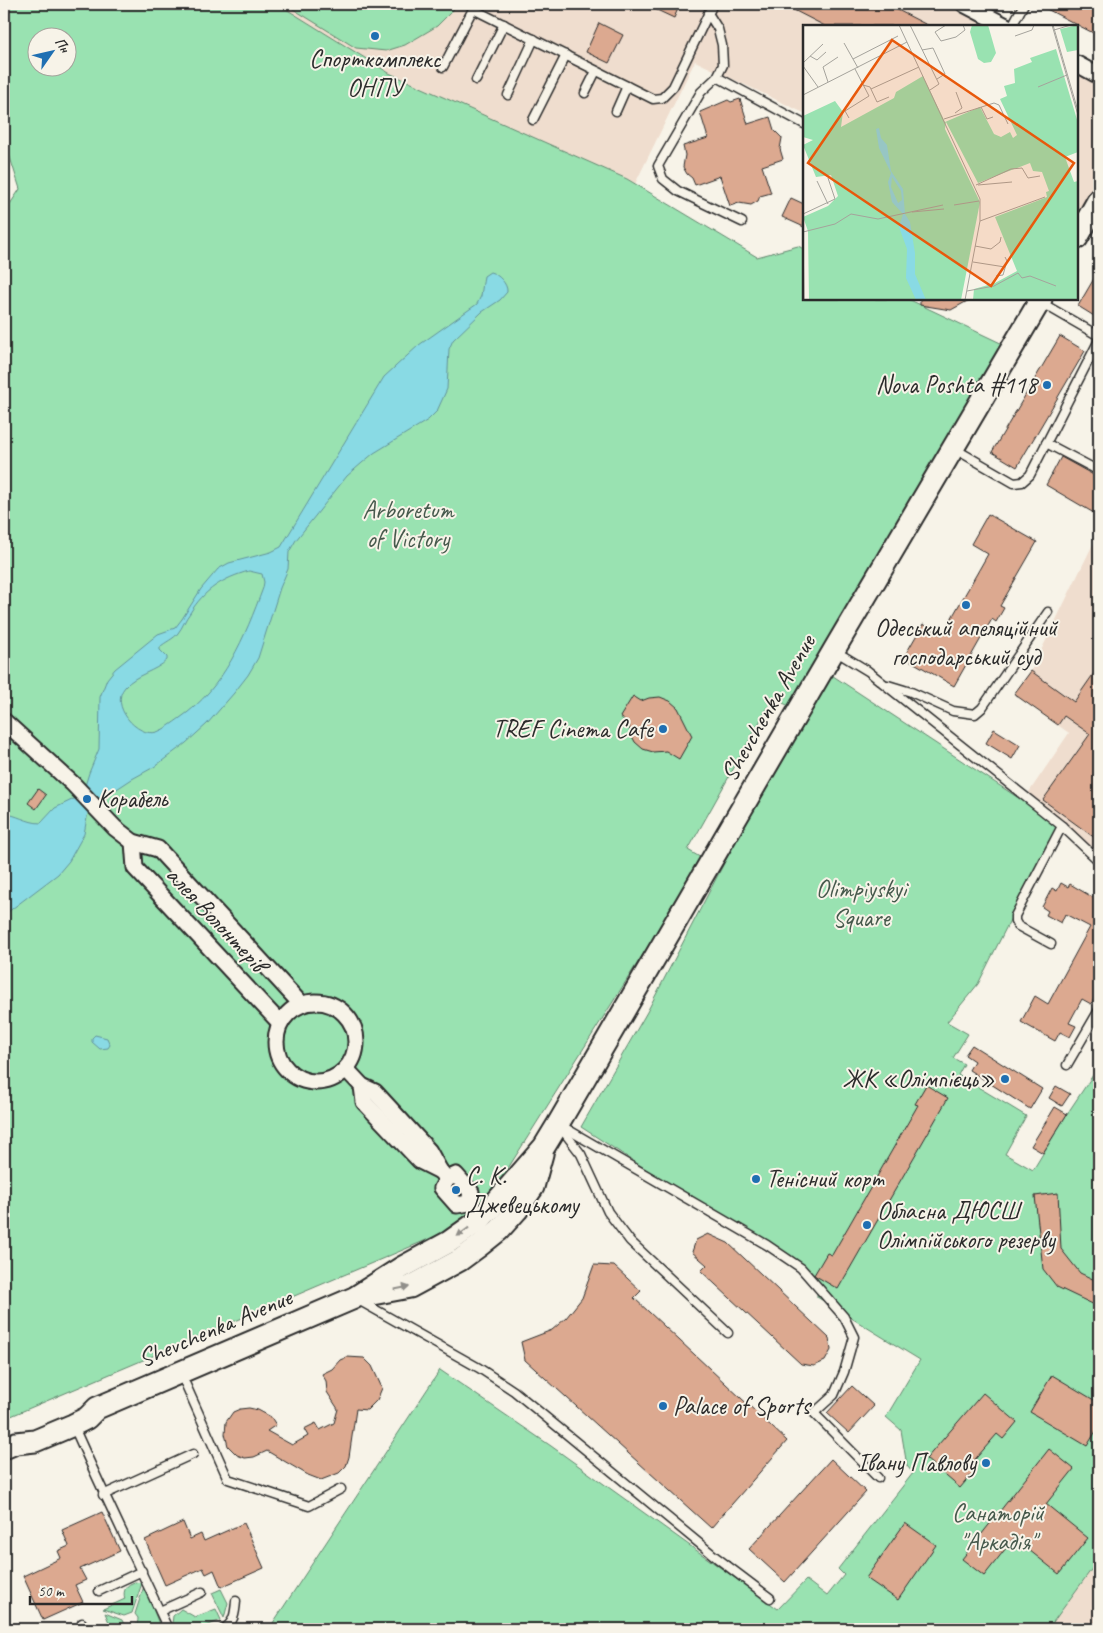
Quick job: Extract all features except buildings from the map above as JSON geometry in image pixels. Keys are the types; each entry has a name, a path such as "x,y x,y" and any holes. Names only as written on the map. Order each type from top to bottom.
{"main road":[{"path":"1078,236 1099,199"},
{"name":"Shevchenka Avenue","path":"10,1445 34,1441 73,1425 87,1418 98,1408 354,1298 401,1268 449,1242 477,1222 544,1147 952,447 1040,300"},
{"name":"Shevchenka Avenue","path":"10,1445 29,1428 83,1406 98,1408"}],"street":[{"path":"964,4 1004,25"},
{"path":"1078,65 1099,76"},
{"name":"алея Волонтерів","path":"4,722 73,784 115,828 133,842 158,849 301,1004"},
{"name":"алея Волонтерів","path":"133,842 135,868 280,1023"},
{"path":"318,1001 332,1004 344,1012 352,1023 356,1035 353,1059 338,1076 318,1082 307,1081 297,1077 282,1063 276,1044 276,1033 280,1023 293,1008 301,1004 318,1001"},
{"path":"346,1069 362,1086 375,1092 429,1151 443,1175 442,1188 457,1205 472,1206"}],"lane":[{"path":"443,66 473,9 653,99 662,98 673,87 713,4"},
{"path":"1013,25 1024,4"},
{"path":"708,14 718,29 724,65 717,77 701,92 658,166 663,179 678,191 742,222"},
{"path":"476,80 504,24"},
{"path":"508,95 534,39"},
{"path":"533,120 566,55"},
{"path":"585,93 596,71"},
{"path":"717,77 803,123"},
{"path":"616,111 628,86"},
{"path":"1040,300 1099,336"},
{"path":"952,447 1014,483 1022,482 1030,475 1099,340"},
{"path":"1046,443 1099,471"},
{"path":"884,684 911,692 952,711 975,714 982,708 1048,612"},
{"path":"834,650 868,671 1062,826 1099,861"},
{"path":"1051,944 1018,926 1015,916 1062,826"},
{"path":"1067,1065 1099,1010"},
{"path":"558,1124 581,1154 608,1212 630,1242 728,1334"},
{"path":"558,1124 767,1246 801,1268 844,1317 854,1337 844,1372 834,1395 814,1413 878,1478"},
{"path":"354,1298 479,1368 514,1391 717,1558 770,1598"},
{"path":"180,1373 228,1479 309,1506 341,1489"},
{"path":"73,1425 103,1495 142,1571 168,1629"},
{"path":"103,1495 193,1454"},
{"path":"99,1592 142,1571"},
{"path":"160,1611 202,1592"},
{"path":"223,1629 233,1620 236,1601"}],"shaded area":[{"path":"278,4 947,4 989,25 803,25 803,113 695,61 635,184 389,73"},
{"path":"1078,70 1099,81 1099,195 1078,231"},
{"path":"1093,544 1099,548 1099,855 1023,801 1069,733 1014,694 1031,671"},
{"path":"1099,1559 1099,1629 1048,1629"}],"green space":[{"name":"Arboretum of Victory","path":"11,4 278,4 389,73 627,179 757,257 798,246 803,248 803,300 910,300 1009,347 795,709 773,698 688,850 703,859 476,1219 4,1419 4,213 20,189 7,148 4,145 4,15"},
{"name":"Спорткомплекс ОНПУ","path":"285,4 459,4 437,26 405,45 386,51 356,48"},
{"path":"824,670 1023,801 1057,826 978,984 947,1022 968,1034 953,1058 964,1064 958,1075 1026,1116 1005,1154 1033,1170 1099,1066 1099,1559 1048,1629 269,1629 440,1370 551,1446 778,1609 806,1580 827,1596 844,1575 838,1569 913,1473 907,1466 901,1430 886,1417 920,1360 817,1297 817,1280 581,1127 647,1012"},
{"path":"135,1582 142,1583 132,1613 124,1616 103,1609 125,1599 124,1593 126,1588"},
{"path":"144,1586 160,1629 130,1629 135,1627 137,1623 138,1618 135,1614"},
{"path":"221,1589 228,1603 224,1618 212,1593"},
{"path":"181,1609 195,1617 216,1609 221,1620 199,1629 176,1629 172,1624 173,1616"},
{"path":"105,1613 122,1620 126,1629 112,1629"}],"water":[{"path":"490,272 496,275 504,283 507,292 500,300 482,312 453,340 449,349 447,389 437,411 428,420 374,453 347,476 296,540 289,552 288,569 280,588 258,658 248,675 207,724 186,743 154,767 91,806 84,834 69,861 58,874 4,915 4,814 41,823 55,808 76,798 84,789 99,749 100,697 107,679 115,669 158,634 175,628 201,589 218,569 229,563 271,552 281,547 384,377 419,345 477,304 481,296 484,276","holes":["249,571 262,574 263,588 249,625 221,677 209,692 175,722 160,731 149,733 134,725 123,711 120,702 121,694 125,687 167,660 160,647 180,631 195,605 208,591 231,577"]},
{"path":"95,1035 107,1038 110,1045 108,1048 100,1049 92,1042 92,1038"}],"place":[{"name":"Спорткомплекс ОНПУ","path":"375,36"},
{"name":"Nova Poshta #118","path":"1047,385"},
{"name":"Одеський апеляційний господарський суд","path":"966,605"},
{"name":"TREF Cinema Cafe","path":"663,729"},
{"name":"Корабель","path":"87,799"},
{"name":"ЖК «Олімпієць»","path":"1005,1079"},
{"name":"Тенісний корт","path":"756,1179"},
{"name":"С. К. Джевецькому","path":"456,1190"},
{"name":"Обласна ДЮСШ Олімпійського резерву","path":"867,1225"},
{"name":"Palace of Sports","path":"663,1406"},
{"name":"Івану Павлову","path":"986,1463"}],"park label":[{"name":"Olimpiyskyi Square","path":"861,904"},
{"name":"Санаторій \"Аркадія\"","path":"998,1528"}]}
